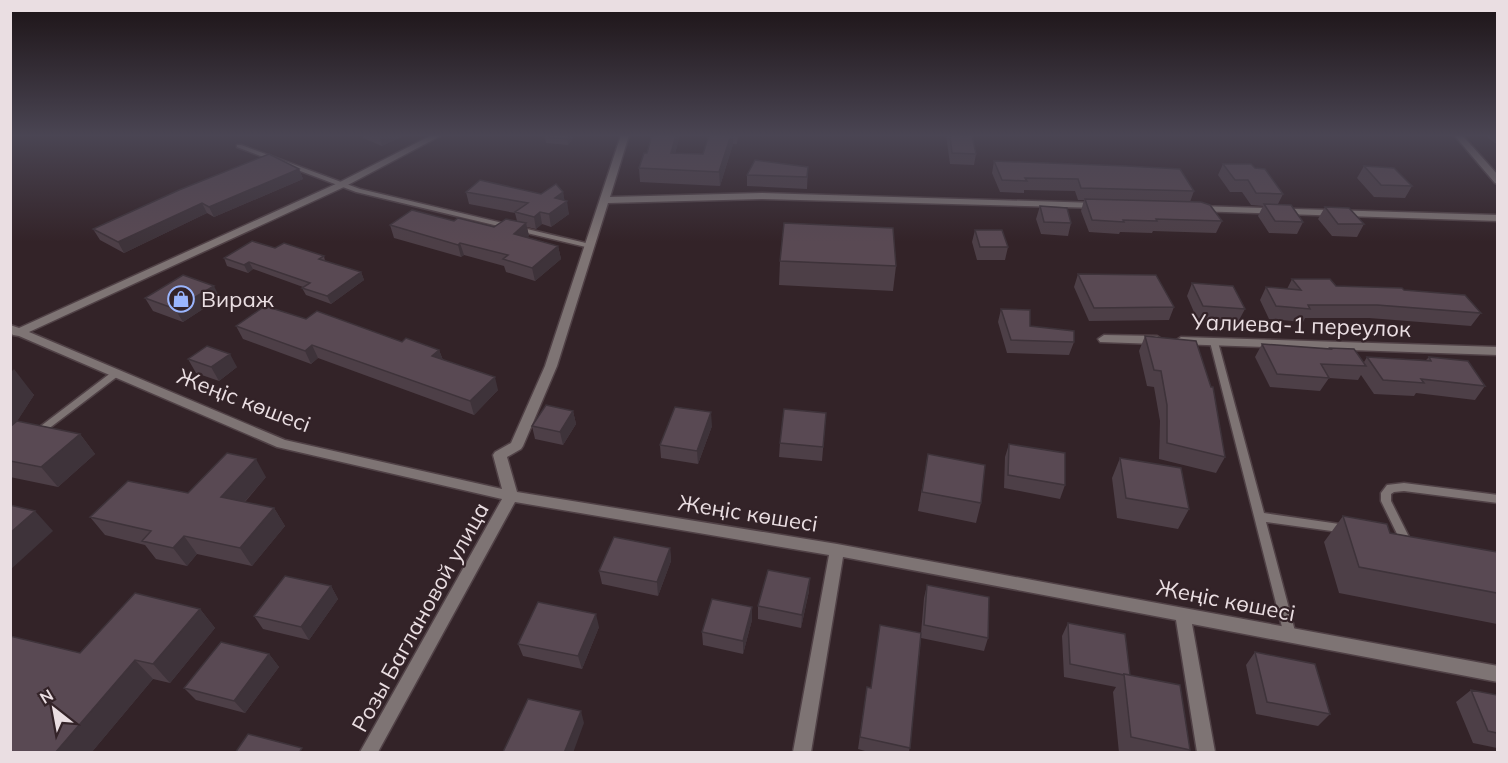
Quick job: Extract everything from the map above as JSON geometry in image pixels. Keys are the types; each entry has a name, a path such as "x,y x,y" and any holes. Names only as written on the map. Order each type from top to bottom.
{"street":[{"path":"13,333 369,171"},
{"name":"Розы Баглановой улица","path":"369,753 511,496 500,455 516,446 551,366 615,171"},
{"path":"606,200 762,196 1106,207"},
{"path":"1189,209 1497,218"},
{"name":"Жеңіс көшесі","path":"13,333 282,444 511,496 837,550 1497,674"},
{"name":"Уалиева-1 переулок","path":"1104,339 1497,351"},
{"path":"802,753 837,550"},
{"path":"1183,615 1206,753"}],"lane":[{"path":"303,171 358,191 590,246"},
{"path":"1214,342 1290,635"},
{"path":"30,438 115,374"},
{"path":"1404,537 1386,501 1386,493 1391,488 1404,487 1497,498"},
{"path":"1260,517 1360,531"}],"building":[{"path":"227,171 295,171 209,207 202,203 118,242 93,229"},
{"path":"749,171 808,171 807,177 747,175"},
{"path":"998,171 1181,171 1194,191 1081,188 1078,179 1002,180"},
{"path":"1228,171 1266,171 1283,194 1256,193 1248,180 1235,180"},
{"path":"1368,171 1397,171 1412,186 1381,185"},
{"path":"480,180 541,194 556,184 563,192 555,198 567,201 549,214 540,212 534,217 515,212 528,203 466,192"},
{"path":"1085,199 1201,202 1210,205 1222,221 1092,220"},
{"path":"1264,204 1291,205 1303,222 1275,221"},
{"path":"1040,206 1067,208 1071,223 1044,222"},
{"path":"1325,207 1349,208 1364,224 1338,224"},
{"path":"412,210 454,221 458,218 494,227 506,219 526,223 514,234 558,246 532,268 503,259 508,255 460,243 458,245 390,225"},
{"path":"784,223 893,228 896,266 780,261"},
{"path":"975,230 1002,230 1008,247 980,247"},
{"path":"252,241 275,248 284,243 324,256 319,259 361,272 327,296 302,288 310,283 249,262 244,265 224,258"},
{"path":"1078,274 1156,275 1174,307 1094,308"},
{"path":"183,275 214,286 175,309 145,298"},
{"path":"1292,279 1330,279 1336,286 1402,288 1465,295 1481,313 1377,305 1308,305 1310,309 1276,306 1266,287 1301,290"},
{"path":"1192,283 1233,286 1245,309 1203,306"},
{"path":"265,306 306,319 317,311 402,342 406,338 439,350 432,356 495,377 470,401 312,345 305,351 236,326"},
{"path":"1001,309 1030,310 1030,326 1074,331 1074,342 1011,340"},
{"path":"1145,336 1196,341 1211,387 1213,387 1225,457 1167,443 1167,405 1161,371 1154,370"},
{"path":"1262,344 1354,349 1366,366 1321,364 1329,378 1277,374"},
{"path":"207,346 230,354 211,367 188,359"},
{"path":"1367,357 1431,361 1429,357 1468,361 1485,386 1421,379 1424,383 1383,380"},
{"path":"546,405 573,411 560,432 532,426"},
{"path":"675,407 711,412 697,451 660,445"},
{"path":"784,409 826,413 823,447 780,443"},
{"path":"17,421 80,434 41,467 10,461 10,427"},
{"path":"1009,444 1065,453 1065,485 1008,475"},
{"path":"227,453 256,459 221,497 274,508 240,548 184,536 173,548 142,541 151,531 90,517 128,481 188,493"},
{"path":"928,454 985,465 981,503 922,492"},
{"path":"1120,458 1181,468 1189,509 1126,498"},
{"path":"10,505 35,511 10,533"},
{"path":"1343,516 1387,524 1390,533 1497,552 1497,593 1359,567"},
{"path":"614,537 670,548 657,582 599,571"},
{"path":"768,570 810,578 802,615 758,606"},
{"path":"285,576 331,586 301,627 254,616"},
{"path":"927,585 989,597 988,638 924,625"},
{"path":"135,593 200,609 153,664 135,660 55,753 10,753 10,636 80,653"},
{"path":"712,599 752,607 743,641 702,632"},
{"path":"538,602 596,614 578,656 518,644"},
{"path":"1068,623 1125,634 1130,675 1070,664"},
{"path":"880,625 921,633 910,748 860,737 867,687 871,688"},
{"path":"221,642 269,654 234,701 184,688"},
{"path":"1255,652 1315,664 1330,714 1267,702"},
{"path":"1124,674 1180,685 1190,750 1131,737"},
{"path":"1471,690 1497,695 1497,733 1488,731"},
{"path":"528,699 581,711 564,753 503,752"},
{"path":"248,734 302,748 299,753 235,753"}],"place":[{"name":"Вираж","path":"181,299"}]}
